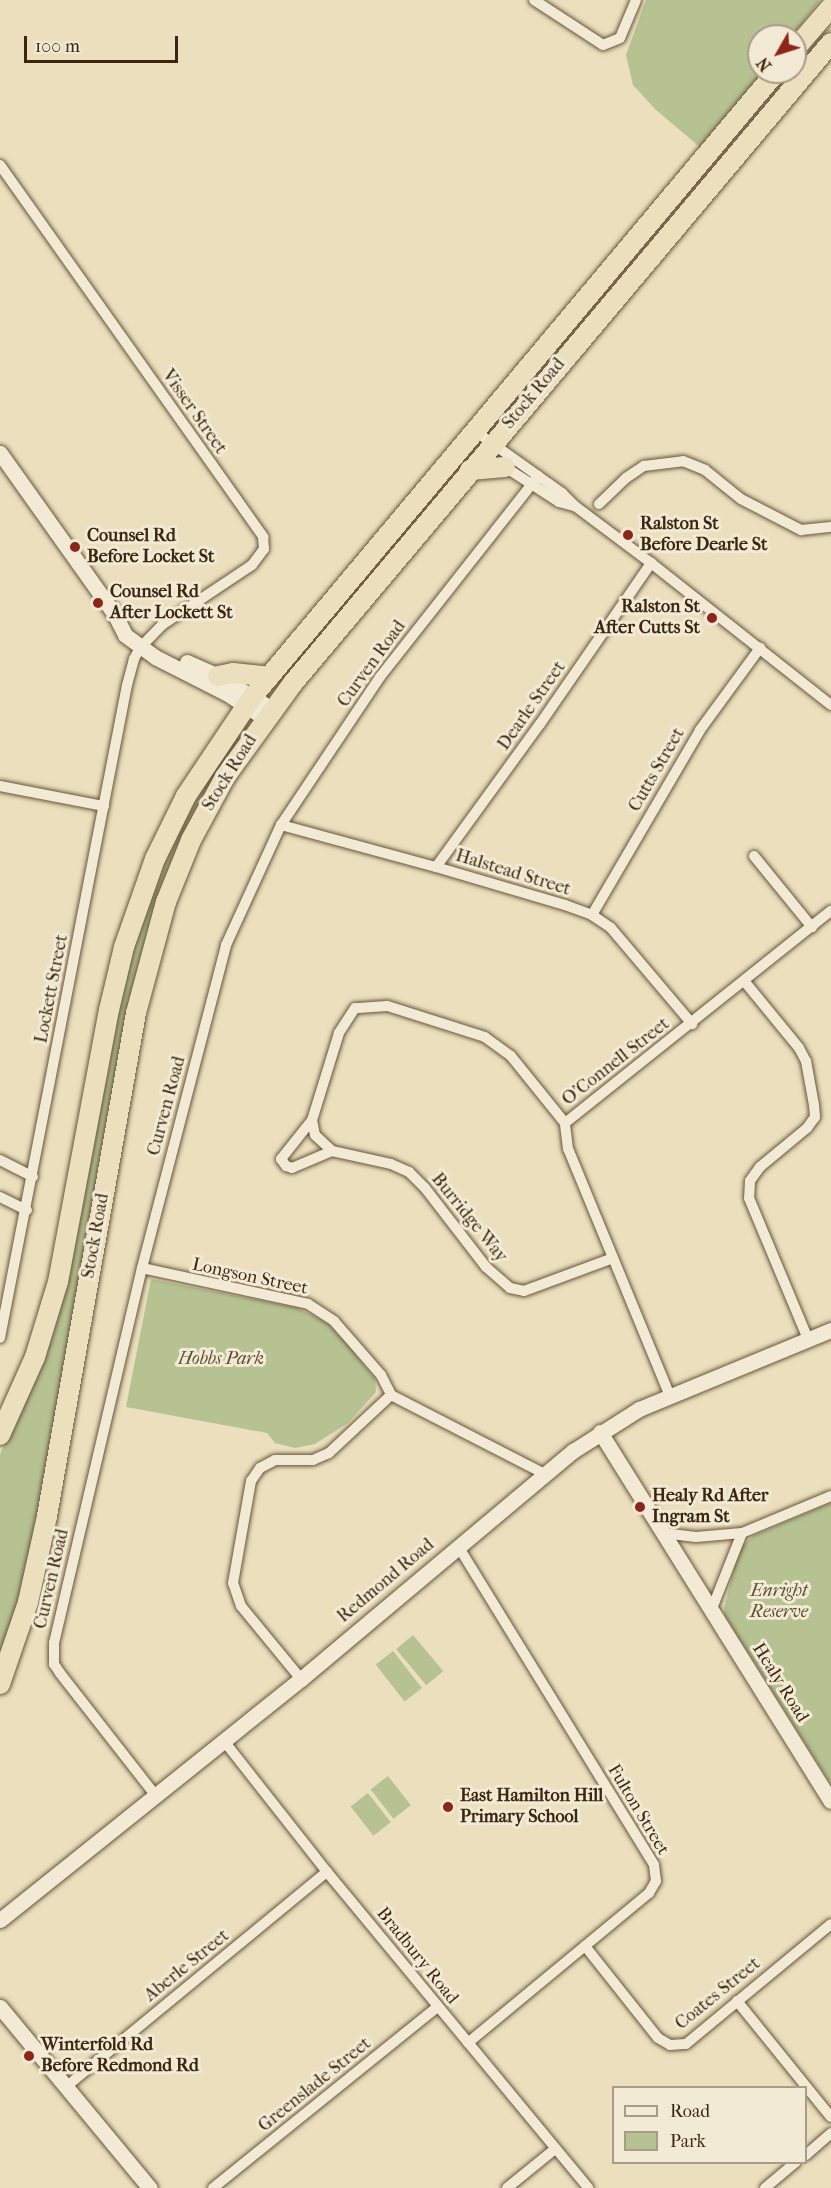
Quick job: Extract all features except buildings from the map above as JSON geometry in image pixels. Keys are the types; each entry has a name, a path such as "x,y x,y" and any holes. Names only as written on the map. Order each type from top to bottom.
{"highway":[{"path":"807,35 831,7"},
{"name":"Stock Road","path":"0,1684 28,1602 47,1516 127,1059 145,975 166,902 191,840 225,777 269,713 470,470 831,43"},
{"name":"Stock Road","path":"0,1435 35,1357 58,1282 109,1010 133,917 171,824 204,766 250,700 766,84"},
{"path":"470,470 505,467"},
{"path":"218,676 233,673 269,677"}],"street":[{"path":"534,0 603,45 620,38 636,0"},
{"name":"Visser Street","path":"0,165 263,537 264,549 252,565 166,622 143,644"},
{"path":"472,435 489,448 538,476 831,705"},
{"path":"489,448 505,467 531,485 559,502 575,506"},
{"path":"0,453 115,615 143,644 250,700"},
{"path":"599,504 626,478 644,466 667,461 683,461 705,470 741,499 801,530 831,528"},
{"name":"Curven Road","path":"156,1796 54,1664 54,1643 142,1268 226,945 281,825 380,676 538,476"},
{"name":"Dearle Street","path":"436,867 540,724 651,563"},
{"path":"143,644 218,676 269,713"},
{"name":"Lockett Street","path":"0,1338 27,1210 127,685 143,644"},
{"name":"Cutts Street","path":"592,915 699,730 760,648"},
{"path":"0,786 104,806"},
{"name":"Halstead Street","path":"281,825 436,867 592,915 611,928 692,1024"},
{"path":"754,856 812,927"},
{"name":"O'Connell Street","path":"669,1395 568,1149 565,1123 745,982 831,911"},
{"path":"745,982 799,1048 806,1061 814,1105 815,1117 807,1128 760,1167 750,1181 749,1198 808,1339"},
{"path":"312,1120 315,1135 332,1151 292,1168 286,1166 281,1160 312,1120 339,1033 355,1008 387,1006 485,1037 511,1056 565,1123"},
{"name":"Burridge Way","path":"332,1151 391,1164 409,1172 425,1188 486,1268 510,1288 524,1291 613,1258"},
{"path":"0,1160 33,1176"},
{"path":"0,1197 27,1210"},
{"name":"Longson Street","path":"142,1268 308,1304 334,1321 381,1376 392,1395 546,1474"},
{"name":"Redmond Road","path":"0,1920 224,1741 458,1546 600,1432 621,1418 669,1395 831,1330"},
{"path":"300,1679 241,1606 233,1582 251,1481 260,1468 275,1460 314,1460 329,1453 392,1395"},
{"name":"Healy Road","path":"600,1432 831,1801"},
{"path":"663,1533 696,1537 742,1533 831,1496"},
{"path":"711,1611 742,1533"},
{"name":"Fulton Street","path":"458,1546 654,1865 656,1881 649,1893 468,2043"},
{"name":"Bradbury Road","path":"224,1741 327,1872 588,2188"},
{"name":"Aberle Street","path":"67,2086 327,1872"},
{"name":"Coates Street","path":"585,1946 658,2038 670,2045 686,2044 831,1924"},
{"path":"737,2001 806,2086"},
{"path":"0,2007 150,2188"},
{"name":"Greenslade Street","path":"213,2188 437,2007"},
{"path":"807,2087 831,2117"},
{"path":"807,2154 831,2133"},
{"path":"507,2188 555,2149"},
{"path":"765,2188 795,2164"}],"green space":[{"path":"646,0 820,0 801,24 747,24 747,84 754,84 702,149 655,109 633,85 626,55"},
{"path":"245,719 250,721 247,729 180,848 19,1607 0,1663 0,1454 41,1368 57,1316 73,1255 123,981 146,901 192,800"},
{"name":"Hobbs Park","path":"151,1279 298,1308 327,1323 347,1344 375,1379 376,1392 348,1423 315,1444 295,1448 275,1443 267,1433 126,1407"},
{"name":"Enright Reserve","path":"831,1503 831,1784 725,1616 724,1608 738,1553 743,1545 753,1536"},
{"path":"413,1635 443,1671 426,1685 396,1649"},
{"path":"393,1651 422,1688 405,1702 376,1665"},
{"path":"388,1776 411,1805 393,1819 371,1790"},
{"path":"368,1793 391,1822 373,1836 351,1807"}],"place":[{"name":"Ralston St Before Dearle St","path":"628,535"},
{"name":"Counsel Rd Before Locket St","path":"75,547"},
{"name":"Counsel Rd After Lockett St","path":"98,603"},
{"name":"Ralston St After Cutts St","path":"712,618"},
{"name":"Healy Rd After Ingram St","path":"640,1507"},
{"name":"East Hamilton Hill Primary School","path":"448,1807"},
{"name":"Winterfold Rd Before Redmond Rd","path":"29,2056"}]}
